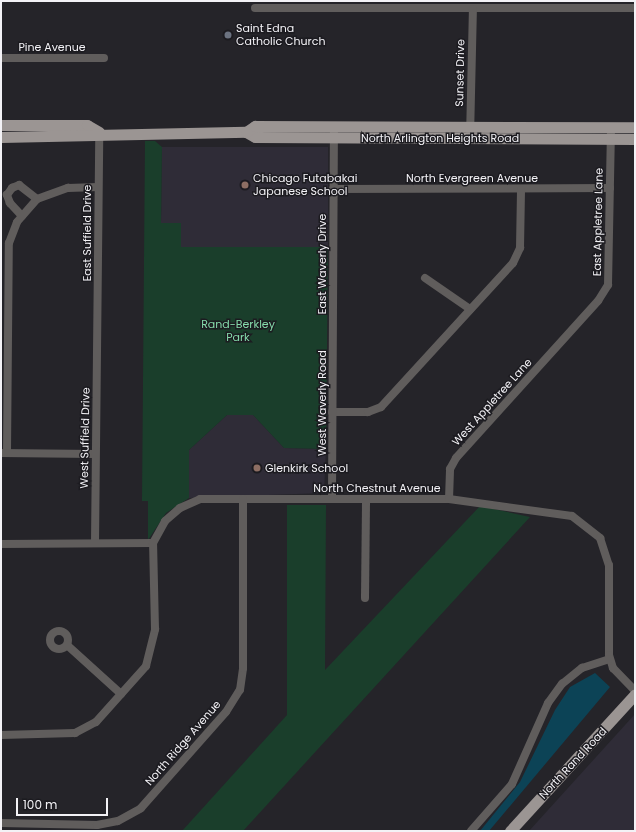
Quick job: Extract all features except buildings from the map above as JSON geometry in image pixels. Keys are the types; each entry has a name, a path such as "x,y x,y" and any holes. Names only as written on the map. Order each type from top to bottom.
{"main road":[{"name":"North Arlington Heights Road","path":"1,125 87,126 99,132"},
{"name":"North Arlington Heights Road","path":"470,133 635,127"},
{"name":"North Arlington Heights Road","path":"1,137 86,136 99,132 246,132 255,137 334,132 470,133 635,139"},
{"name":"North Rand Road","path":"510,831 635,693"}],"street":[{"path":"255,8 323,4 456,5 473,9 586,4 635,8"},
{"name":"Sunset Drive","path":"470,133 473,9"},
{"name":"Pine Avenue","path":"1,58 104,58"},
{"name":"East Appletree Lane","path":"572,329 608,286 611,127"},
{"name":"East Suffield Drive","path":"98,333 99,132"},
{"name":"East Waverly Drive","path":"333,330 334,132"},
{"path":"22,216 10,203 7,195 12,188 19,185 37,199"},
{"path":"95,454 4,453 9,243 22,216 37,199 68,188 98,187"},
{"name":"North Evergreen Avenue","path":"333,189 520,190 610,188"},
{"path":"332,412 368,412 381,407 514,263 520,248 520,190"},
{"path":"425,278 470,310"},
{"name":"West Appletree Lane","path":"449,499 450,469 456,458 572,329"},
{"name":"West Waverly Road","path":"332,499 333,330"},
{"name":"West Suffield Drive","path":"95,543 95,454 98,333"},
{"name":"North Chestnut Avenue","path":"153,543 165,521 180,508 200,499 332,499 366,501 449,499 572,516 600,538 609,565 610,659 612,668 635,693"},
{"name":"North Ridge Avenue","path":"1,823 97,825 118,821 141,808 226,712 240,690 243,668 243,499"},
{"path":"365,598 366,501"},
{"path":"1,544 153,543 155,629 152,651 146,666 96,722 75,733 1,735"},
{"path":"67,645 121,694"},
{"path":"471,831 512,784 548,703 562,684 582,668 610,659"}],"shaded area":[{"name":"Chicago Futabakai Japanese School","path":"162,147 328,147 328,247 181,247 161,223"},
{"name":"Glenkirk School","path":"227,415 253,415 284,448 326,449 324,493 189,498 189,450"},
{"path":"635,714 635,831 529,831"}],"green space":[{"name":"Rand-Berkley Park","path":"145,141 155,141 162,147 161,223 181,223 181,247 328,247 326,449 284,448 253,415 227,415 189,450 189,498 166,513 148,540 148,501 142,501"},
{"path":"287,505 326,505 325,670 480,506 530,517 243,831 182,831 287,715"}],"water":[{"path":"595,673 610,687 489,831 480,831 520,782 555,710 570,687"}],"place":[{"name":"Saint Edna Catholic Church","path":"228,35"},
{"name":"Chicago Futabakai Japanese School","path":"245,185"},
{"name":"Glenkirk School","path":"257,468"}]}
